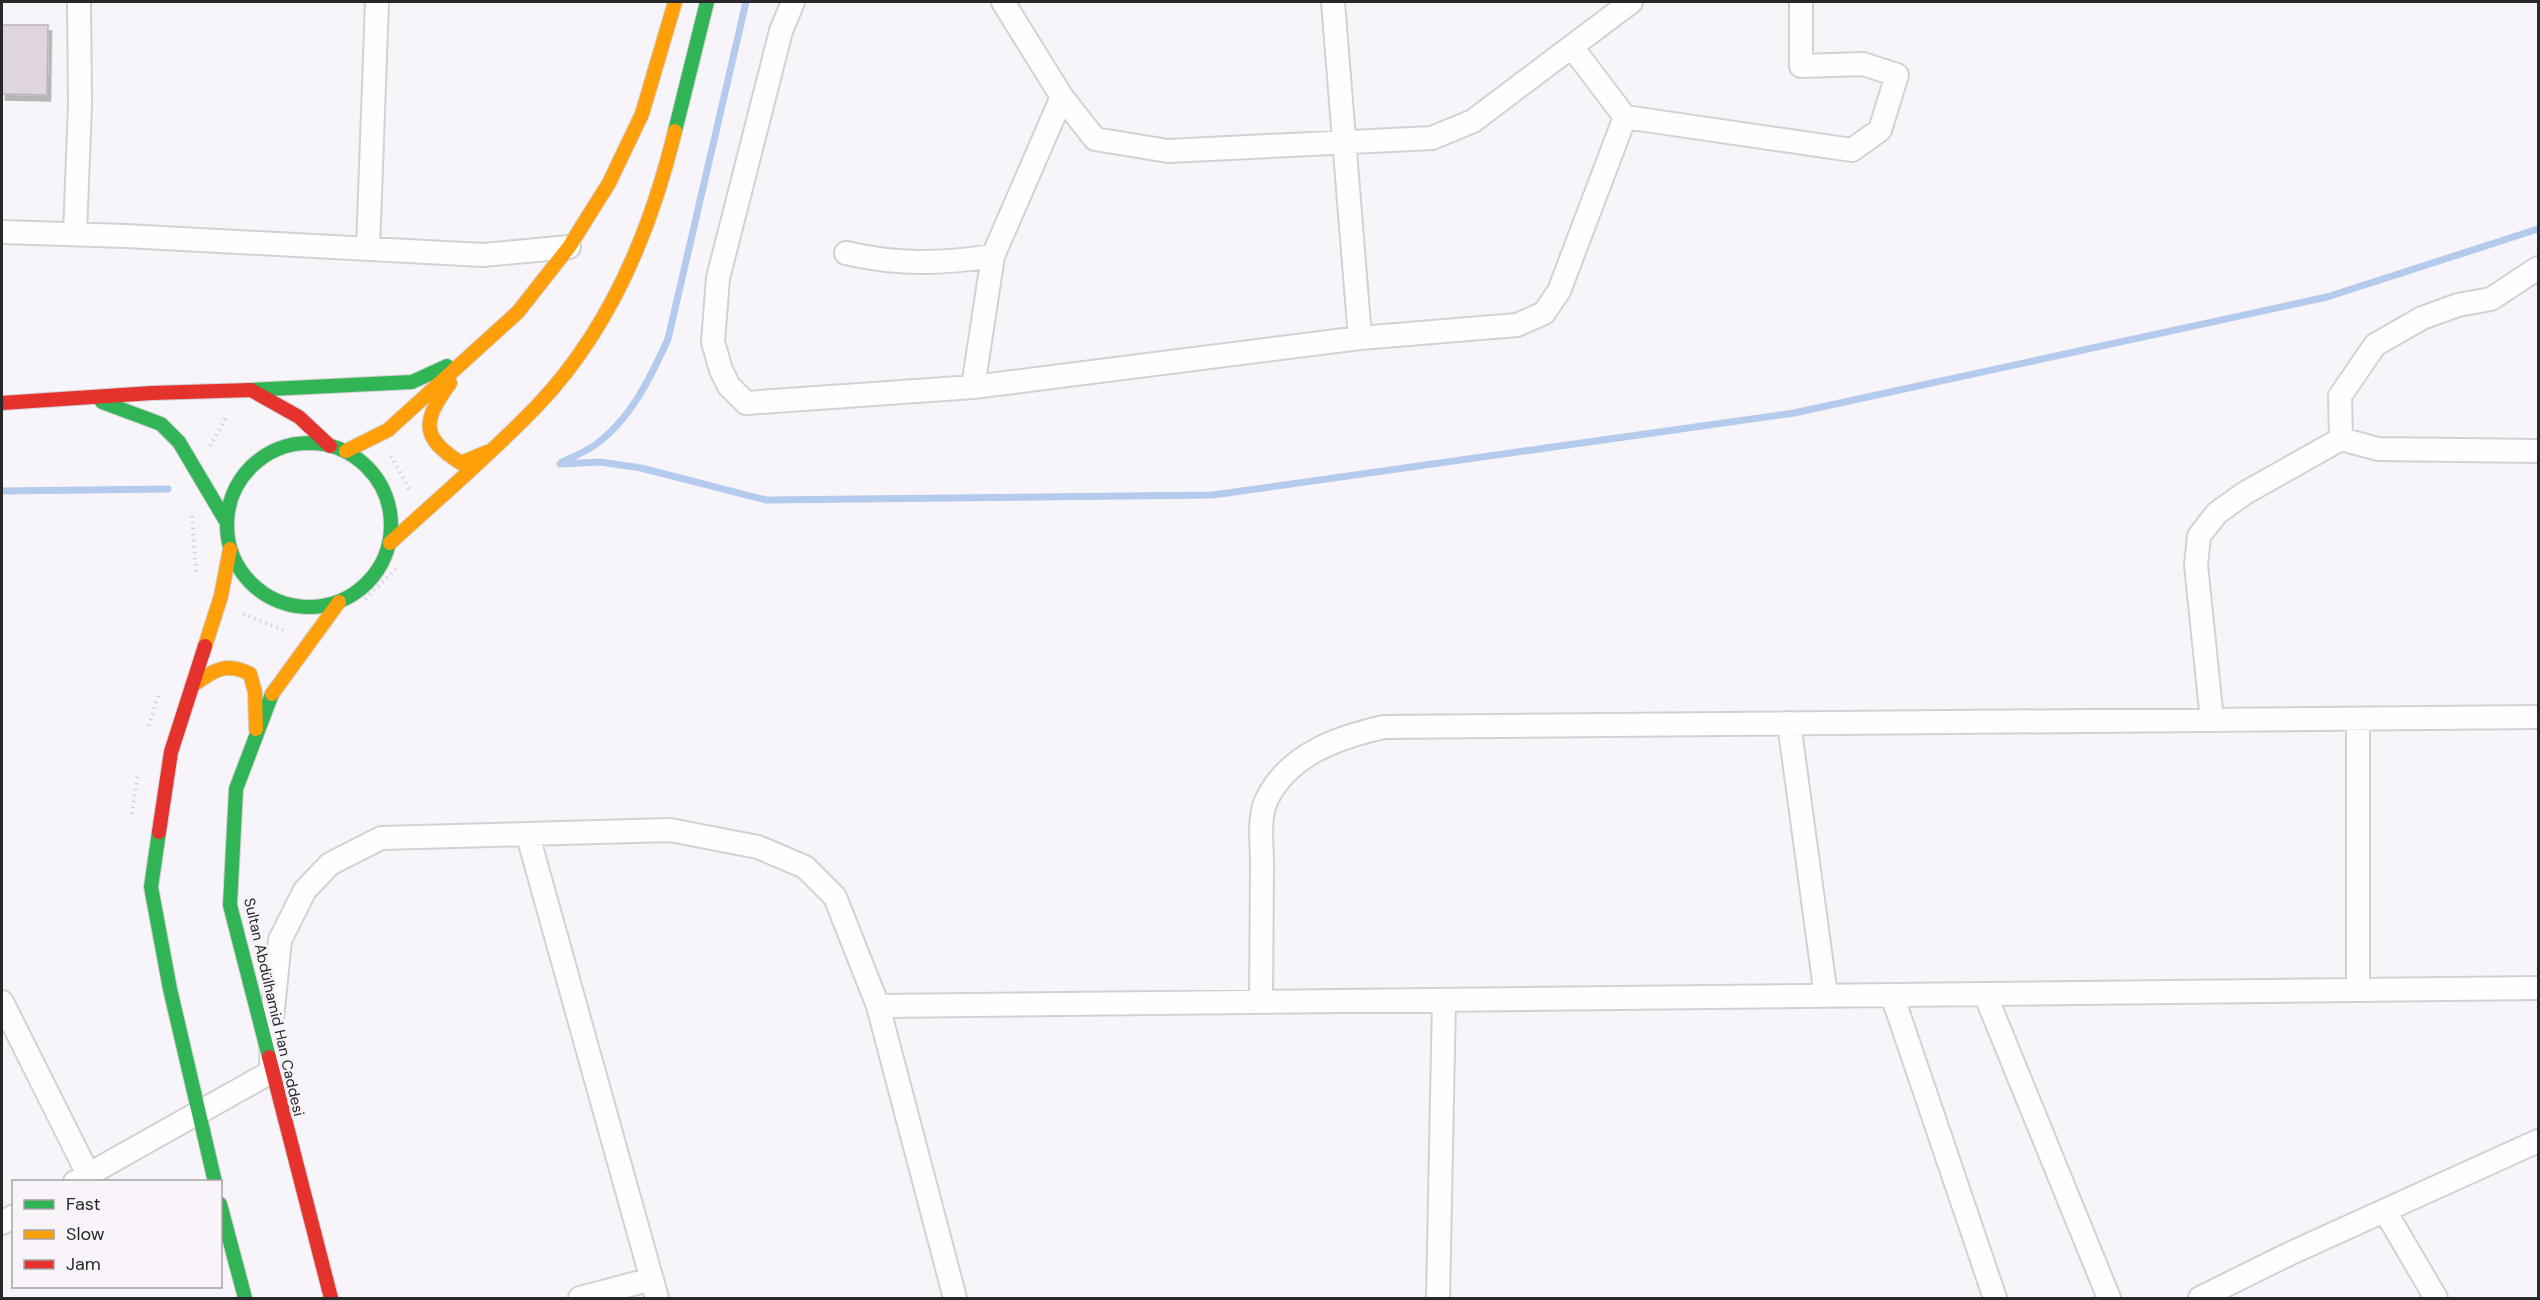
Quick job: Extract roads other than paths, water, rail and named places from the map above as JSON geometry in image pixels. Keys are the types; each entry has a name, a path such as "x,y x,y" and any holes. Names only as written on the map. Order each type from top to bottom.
{"main road":[{"path":"346,451 388,430 471,355 518,312 569,247 609,183 642,114 675,2"},
{"path":"390,543 538,405 591,338 644,236 665,173 706,2"},
{"path":"471,355 431,409 430,435 443,452 461,463 487,452"},
{"path":"2,403 412,382 471,355"},
{"path":"251,390 299,417 330,446"},
{"path":"90,398 161,424 179,442 226,523 230,549 242,573 261,592 286,604 312,608 339,602 362,588 380,568 390,543 391,516 384,489 368,467 346,451 320,443 292,444 267,454 246,472 241,480 232,496 226,523"},
{"path":"214,1180 197,1113 151,887 171,752 218,606 230,549"},
{"name":"Sultan Abdülhamid Han Caddesi","path":"331,1299 230,905 236,789 256,733 276,686 339,602"},
{"path":"192,686 219,666 236,666 249,674 255,692 256,733"},
{"path":"222,1212 245,1299"}],"street":[{"path":"75,234 80,104 79,2"},
{"path":"368,249 376,2"},
{"path":"793,2 781,31 718,278 713,342 720,370 729,386 747,404 973,387 1360,338 1517,325 1544,313 1559,291 1625,117"},
{"path":"1003,2 1062,97 1095,140 1168,151 1432,138 1473,121 1631,2"},
{"path":"1333,2 1360,338"},
{"path":"1572,47 1625,117 1852,150 1880,130 1897,75 1863,64 1801,66 1801,2"},
{"path":"973,387 993,256 1062,97"},
{"path":"2,232 483,255 569,247"},
{"path":"846,253 884,262 926,263 946,263 993,256"},
{"path":"2340,439 2340,396 2375,345 2422,318 2458,305 2491,298 2538,268"},
{"path":"2212,720 2196,565 2199,536 2217,513 2245,493 2340,439 2378,449 2538,452"},
{"path":"1261,1002 1262,830 1266,800 1287,772 1315,749 1349,735 1384,727 2538,717"},
{"path":"2358,718 2358,990"},
{"path":"1789,723 1826,996"},
{"path":"2,1002 82,1178 271,1072 272,1019 280,940 305,890 330,864 381,838 528,836 670,830 758,847 805,867 835,897 878,1006 955,1299"},
{"path":"528,836 655,1289 580,1299"},
{"path":"878,1006 2538,988"},
{"path":"1985,994 2109,1299"},
{"path":"1892,995 1995,1299"},
{"path":"1438,1299 1444,1000"},
{"path":"2200,1299 2538,1141"},
{"path":"2385,1211 2436,1299"}],"waterway":[{"path":"562,462 595,445 619,423 647,383 668,339 746,2"},
{"path":"560,464 600,462 641,468 766,500 1213,495 1794,413 2327,297 2538,229"},
{"path":"2,491 168,489"}]}
